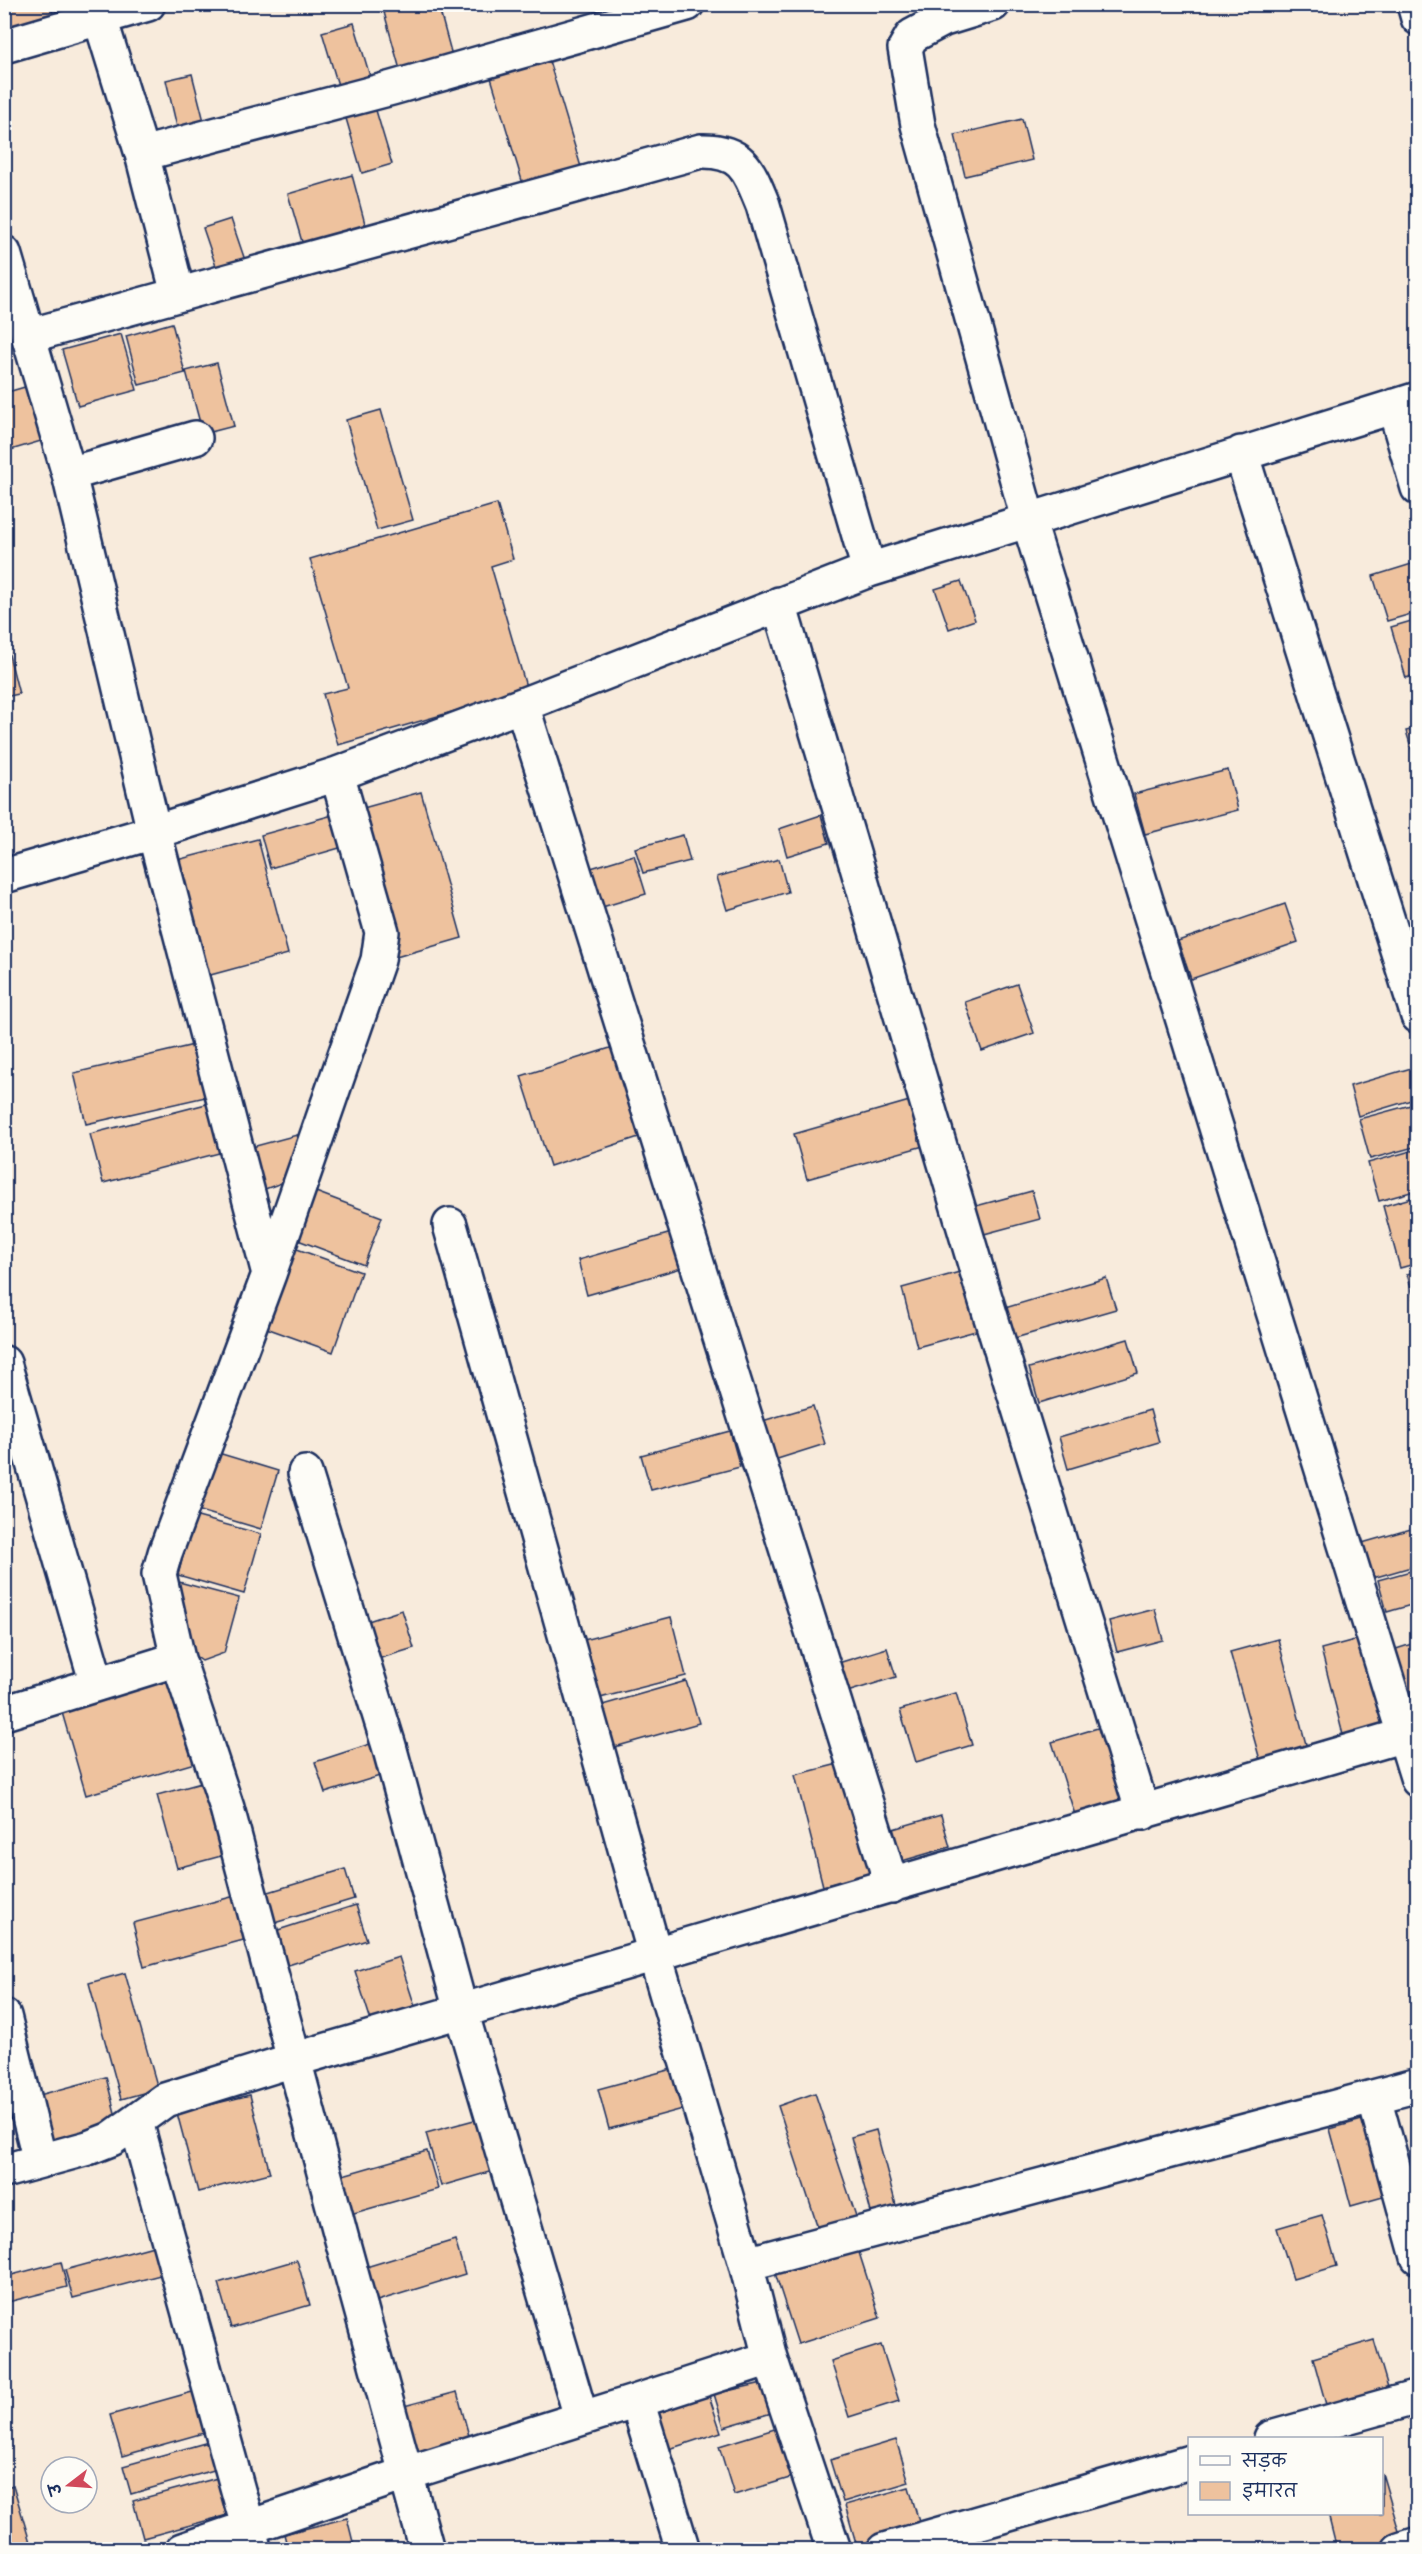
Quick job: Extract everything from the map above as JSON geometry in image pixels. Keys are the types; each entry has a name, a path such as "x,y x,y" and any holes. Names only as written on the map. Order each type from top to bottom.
{"street":[{"path":"4,46 147,4"},
{"path":"142,154 392,88 687,4"},
{"path":"993,4 944,20 912,36 905,48 918,124 1028,519 1411,1733 1418,1780"},
{"path":"1414,4 1418,18"},
{"path":"100,18 142,154 178,294"},
{"path":"28,336 701,151 720,150 740,161 751,175 763,205 869,570"},
{"path":"4,253 11,297 28,336 69,474 154,832 268,1274"},
{"path":"4,876 154,832 336,774 522,705 869,570 1406,403 1418,488"},
{"path":"69,474 195,438"},
{"path":"1240,453 1418,1016"},
{"path":"779,604 982,1288 1143,1813"},
{"path":"522,705 892,1886"},
{"path":"336,774 382,932 378,960 268,1274 159,1574 178,1659 227,1808 293,2060 427,2550"},
{"path":"450,1225 655,1955 746,2265 770,2358 834,2550"},
{"path":"4,1363 97,1684"},
{"path":"305,1473 389,1746 461,2012 581,2417"},
{"path":"4,1713 178,1659"},
{"path":"4,2171 88,2148 111,2139 165,2100 293,2060 1411,1733"},
{"path":"4,2016 39,2161"},
{"path":"746,2265 1418,2085"},
{"path":"1374,2097 1418,2257"},
{"path":"136,2122 251,2539"},
{"path":"182,2550 251,2539 405,2474 770,2358"},
{"path":"1278,2437 1418,2397"},
{"path":"638,2401 683,2550"},
{"path":"884,2550 1188,2463"},
{"path":"1399,2550 1418,2544"}],"building":[{"path":"4,4 50,4 53,13 11,26"},
{"path":"53,4 86,4 57,14"},
{"path":"438,4 454,63 402,77 382,5"},
{"path":"354,23 372,83 340,92 322,32"},
{"path":"547,54 584,177 526,194 489,71"},
{"path":"192,74 207,133 180,140 166,80"},
{"path":"375,107 392,164 362,173 345,115"},
{"path":"1022,119 1032,160 965,176 955,135"},
{"path":"352,175 368,235 305,252 288,194"},
{"path":"231,219 249,272 221,281 203,228"},
{"path":"172,323 185,373 139,385 126,336"},
{"path":"121,334 137,390 78,406 62,350"},
{"path":"217,363 234,426 203,434 186,371"},
{"path":"25,387 41,441 4,452 4,393"},
{"path":"381,410 413,520 377,530 346,420"},
{"path":"497,504 513,559 491,566 527,690 338,745 323,694 348,688 310,559"},
{"path":"1418,562 1418,612 1387,621 1373,576"},
{"path":"961,581 975,620 949,629 935,589"},
{"path":"1418,619 1418,674 1406,678 1391,627"},
{"path":"4,635 19,694 4,697"},
{"path":"1418,728 1418,763 1416,763 1406,731"},
{"path":"1228,770 1238,810 1145,834 1134,794"},
{"path":"421,792 462,938 396,957 356,810"},
{"path":"340,813 350,845 270,868 261,835"},
{"path":"821,815 829,843 787,856 779,829"},
{"path":"683,835 690,861 643,873 635,848"},
{"path":"258,839 288,954 203,977 173,861"},
{"path":"634,855 646,894 592,910 581,871"},
{"path":"779,859 788,892 727,910 717,877"},
{"path":"1285,904 1298,942 1191,979 1178,941"},
{"path":"1017,984 1034,1033 982,1051 965,1002"},
{"path":"198,1044 210,1096 86,1124 74,1073"},
{"path":"623,1044 651,1133 550,1166 521,1076"},
{"path":"1418,1066 1418,1098 1358,1116 1350,1086"},
{"path":"920,1098 934,1143 807,1179 794,1134"},
{"path":"214,1102 227,1151 103,1183 90,1134"},
{"path":"1418,1103 1418,1146 1370,1159 1359,1119"},
{"path":"308,1132 298,1177 265,1189 252,1147"},
{"path":"1418,1149 1418,1190 1379,1201 1368,1163"},
{"path":"308,1189 382,1217 364,1265 290,1237"},
{"path":"1032,1191 1040,1219 984,1234 976,1206"},
{"path":"1418,1196 1418,1263 1400,1268 1383,1206"},
{"path":"675,1232 685,1267 587,1295 578,1260"},
{"path":"286,1245 361,1272 333,1352 258,1325"},
{"path":"967,1270 983,1329 917,1347 902,1288"},
{"path":"1418,1271 1418,1312 1407,1274"},
{"path":"1106,1278 1116,1309 1015,1338 1005,1308"},
{"path":"1128,1339 1138,1373 1039,1403 1029,1368"},
{"path":"813,1406 825,1444 771,1461 759,1422"},
{"path":"1150,1410 1159,1442 1068,1469 1059,1437"},
{"path":"730,1431 740,1467 651,1490 641,1455"},
{"path":"215,1452 278,1471 261,1529 197,1510"},
{"path":"194,1516 261,1534 244,1594 178,1575"},
{"path":"1418,1527 1418,1565 1373,1578 1362,1543"},
{"path":"1418,1569 1418,1603 1387,1612 1378,1580"},
{"path":"179,1582 239,1598 224,1653 202,1661 190,1652 174,1603"},
{"path":"1155,1609 1163,1640 1117,1652 1109,1621"},
{"path":"402,1610 414,1648 371,1661 359,1624"},
{"path":"671,1617 686,1676 596,1699 580,1641"},
{"path":"1362,1638 1385,1723 1343,1735 1321,1649"},
{"path":"1278,1639 1307,1748 1260,1760 1230,1652"},
{"path":"1418,1642 1417,1722 1396,1649"},
{"path":"887,1648 896,1677 844,1693 835,1664"},
{"path":"174,1676 198,1762 86,1795 61,1709"},
{"path":"686,1681 699,1723 611,1748 599,1706"},
{"path":"956,1693 972,1745 916,1762 900,1710"},
{"path":"1101,1727 1125,1803 1076,1818 1052,1742"},
{"path":"373,1743 383,1775 325,1793 315,1762"},
{"path":"846,1762 874,1873 823,1886 795,1775"},
{"path":"205,1782 225,1855 177,1868 157,1795"},
{"path":"941,1815 950,1847 895,1863 886,1831"},
{"path":"345,1869 354,1899 271,1924 262,1894"},
{"path":"239,1895 251,1938 144,1967 133,1923"},
{"path":"356,1905 367,1940 282,1967 272,1932"},
{"path":"399,1957 418,2016 374,2030 355,1971"},
{"path":"125,1973 158,2089 121,2099 89,1983"},
{"path":"683,2066 694,2106 609,2129 598,2089"},
{"path":"106,2077 118,2125 45,2144 32,2097"},
{"path":"815,2093 860,2228 822,2240 778,2106"},
{"path":"250,2095 270,2173 198,2192 177,2113"},
{"path":"489,2116 503,2168 441,2186 426,2133"},
{"path":"1376,2116 1397,2193 1351,2206 1330,2129"},
{"path":"876,2130 897,2209 872,2216 851,2137"},
{"path":"427,2151 438,2189 347,2215 336,2177"},
{"path":"1322,2215 1337,2266 1293,2279 1277,2228"},
{"path":"455,2240 465,2274 377,2301 366,2267"},
{"path":"855,2240 880,2318 798,2344 773,2267"},
{"path":"157,2245 164,2274 73,2298 65,2270"},
{"path":"297,2260 310,2305 231,2328 218,2283"},
{"path":"61,2262 67,2287 4,2303 4,2277"},
{"path":"1374,2340 1392,2401 1330,2419 1313,2358"},
{"path":"881,2345 899,2401 849,2417 831,2361"},
{"path":"767,2382 775,2412 724,2427 714,2394"},
{"path":"203,2389 214,2430 122,2456 110,2415"},
{"path":"457,2392 471,2443 418,2457 404,2406"},
{"path":"709,2396 721,2432 660,2452 649,2416"},
{"path":"778,2428 793,2477 734,2495 719,2446"},
{"path":"896,2440 909,2482 843,2502 830,2460"},
{"path":"212,2441 221,2468 131,2494 123,2466"},
{"path":"1383,2476 1401,2538 1360,2550 1337,2550 1328,2515 1383,2515"},
{"path":"221,2477 231,2514 143,2538 133,2501"},
{"path":"13,2485 32,2549 4,2550 4,2488"},
{"path":"909,2487 923,2536 875,2550 858,2550 845,2505"},
{"path":"347,2518 355,2550 288,2550 284,2534"}]}
